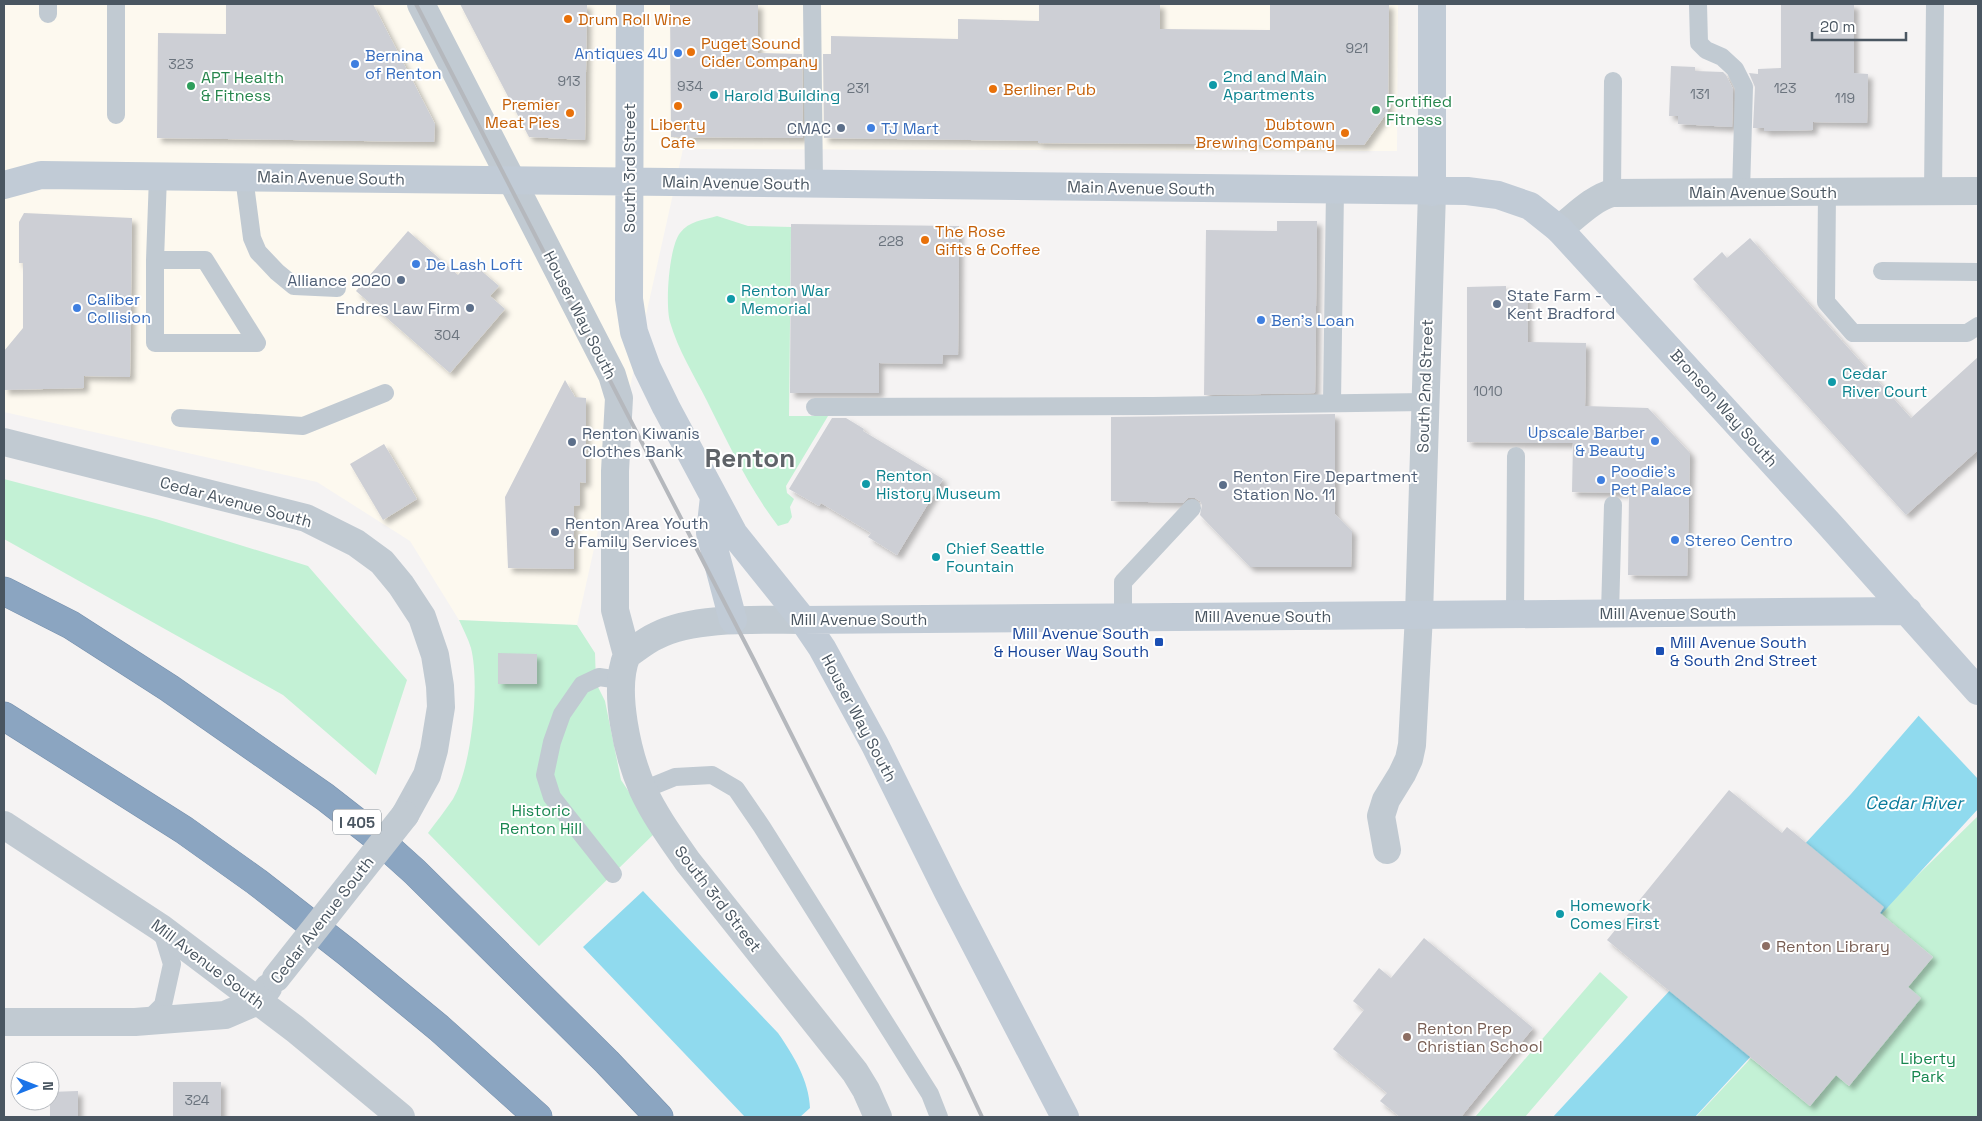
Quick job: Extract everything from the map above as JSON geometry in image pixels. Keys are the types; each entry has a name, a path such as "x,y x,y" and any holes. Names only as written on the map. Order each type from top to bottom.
{"highway":[{"name":"I 405","path":"4,590 71,625 169,688 325,797 375,836 415,872 659,1117"},
{"path":"4,716 192,835 280,900 439,1028 538,1117"},
{"path":"439,1028 517,1117"}],"main road":[{"name":"South 3rd Street","path":"630,4 629,299 634,332"},
{"name":"South 2nd Street","path":"1432,4 1432,192"},
{"name":"Main Avenue South","path":"4,164 41,175"},
{"name":"Main Avenue South","path":"4,185 41,175 1432,192"},
{"name":"Bronson Way South","path":"1432,192 1466,191 1498,196 1530,206 1559,229 1911,614 1978,691"},
{"name":"Houser Way South","path":"634,332 647,368 734,534 803,620 822,648 875,746 948,892 1065,1117"},
{"path":"714,497 710,533 733,620"},
{"name":"Mill Avenue South","path":"803,620 1610,613 1911,614"}],"street":[{"name":"Houser Way South","path":"421,4 612,375 619,398 615,471 615,610 623,668"},
{"name":"Main Avenue South","path":"1559,229 1596,200 1612,193 1978,191"},
{"name":"South 2nd Street","path":"1387,850 1381,816 1386,800 1402,774 1412,745 1419,615 1432,192"},
{"name":"Cedar Avenue South","path":"4,442 306,518 356,543 382,562 401,585 422,617 435,655 441,707 434,750 427,775 405,815 258,1001 225,1015 147,1021 4,1022"},
{"name":"Mill Avenue South","path":"623,668 656,636 680,627 733,620 803,620"},
{"name":"South 3rd Street","path":"623,668 621,707 629,744 643,790 666,831 688,862 856,1072 878,1117"},
{"name":"Mill Avenue South","path":"4,825 161,928 359,1080 401,1117"}],"lane":[{"path":"116,4 116,115"},
{"path":"812,4 814,184"},
{"path":"1698,4 1699,44 1706,50 1722,57 1734,68 1744,87 1741,192"},
{"path":"1933,191 1935,4"},
{"path":"1612,81 1612,193"},
{"path":"155,260 205,260 257,343 155,343 155,260 158,176"},
{"path":"244,177 252,238 258,252 294,286 337,288"},
{"path":"1332,403 1335,190"},
{"path":"1827,192 1826,302 1853,333 1967,333 1978,326"},
{"path":"1882,272 1978,272"},
{"path":"180,418 303,426 385,393"},
{"path":"815,407 1153,406 1425,402"},
{"path":"1514,614 1516,456"},
{"path":"1610,613 1612,505"},
{"path":"1123,617 1124,582 1192,508"},
{"path":"613,874 552,797 545,775 552,742 562,714 582,685 599,676 623,668"},
{"path":"643,790 674,777 712,775 736,789 762,827 930,1094 939,1117"},
{"path":"147,1021 163,1005 172,964 161,928"}],"shaded area":[{"path":"4,4 1398,4 1397,151 683,149 577,625 459,620 410,541 317,482 4,412"}],"green space":[{"path":"717,216 748,226 791,227 789,416 828,416 786,486 787,493 794,499 790,507 792,517 788,523 778,526 740,465 682,352 670,322 668,302 669,276 676,240 680,233 688,226"},
{"path":"4,479 156,519 308,566 407,680 376,775 283,695 4,539"},
{"name":"Historic Renton Hill","path":"459,620 577,625 595,653 596,683 605,701 621,780 656,832 539,946 428,833 453,799 460,785 473,725 474,663 470,644"},
{"name":"Liberty Park","path":"1978,816 1978,1117 1696,1117 1751,1058 1810,1106 1836,1075 1849,1086 1920,998 1908,987 1933,957 1879,913"},
{"path":"1600,972 1628,997 1525,1117 1475,1117"}],"water":[{"name":"Cedar River","path":"1978,647 1978,809 1695,1117 1553,1117 1851,794"},
{"path":"643,891 778,1033 795,1060 807,1088 810,1108 800,1117 745,1117 583,947"}],"pier":[{"path":"1978,645 1978,779 1917,714"}],"building":[{"path":"226,4 373,4 435,124 434,142 157,138 158,33 226,34"},
{"path":"460,4 587,4 585,140 529,137"},
{"name":"Harold Building","path":"670,4 758,4 758,53 802,54 803,138 671,137"},
{"name":"2nd and Main Apartments","path":"1039,4 1160,4 1160,29 1270,30 1270,4 1389,4 1388,111 1364,145 1038,143 1038,141 824,138 823,54 831,54 831,36 958,39 958,19 1039,21"},
{"path":"1781,4 1854,4 1854,73 1868,74 1867,123 1813,122 1813,130 1764,131 1764,128 1753,128 1755,87 1749,73 1758,74 1758,69 1781,68"},
{"path":"1671,66 1695,67 1695,71 1723,72 1726,75 1733,89 1732,127 1678,124 1678,116 1669,116"},
{"name":"Caliber Collision","path":"24,213 132,218 130,377 84,376 84,388 4,390 4,351 23,328 23,263 19,263 19,222"},
{"name":"Ben's Loan","path":"1277,221 1317,221 1315,393 1204,395 1206,230 1277,231"},
{"path":"791,224 959,226 958,355 943,355 942,364 879,363 879,393 790,393"},
{"path":"408,231 458,275 470,261 499,286 490,296 505,309 450,373 356,291"},
{"name":"Cedar River Court","path":"1750,238 1911,418 1978,357 1978,450 1906,515 1693,279 1722,252 1727,258"},
{"path":"1506,286 1506,292 1527,292 1528,342 1586,343 1585,406 1648,408 1690,453 1687,576 1628,575 1629,493 1572,492 1573,443 1467,442 1467,287"},
{"path":"565,380 575,397 586,398 586,483 580,482 580,505 574,506 574,569 508,568 505,497"},
{"name":"Renton Fire Department Station No. 11","path":"1335,414 1335,514 1352,531 1351,567 1250,567 1200,515 1202,505 1195,498 1188,498 1183,503 1111,501 1111,417"},
{"name":"Renton History Museum","path":"832,418 846,418 864,429 863,431 943,479 897,555 868,537 871,533 821,503 819,506 789,489"},
{"path":"384,444 417,499 383,520 350,464"},
{"path":"498,653 537,654 537,684 498,684"},
{"name":"Renton Library","path":"1729,790 1782,833 1787,827 1884,907 1880,913 1933,957 1908,987 1921,998 1849,1086 1836,1075 1810,1106 1607,940"},
{"path":"1424,938 1533,1028 1461,1117 1400,1117 1380,1101 1387,1093 1333,1049 1364,1010 1353,1001 1379,968 1391,978"},
{"path":"173,1082 221,1082 221,1117 173,1117"},
{"path":"78,1091 78,1117 50,1117 50,1111 60,1111 60,1092"}],"railway":[{"path":"416,4 754,660 982,1117"}],"place":[{"name":"Drum Roll Wine","path":"568,19"},
{"name":"Puget Sound Cider Company","path":"691,52"},
{"name":"Antiques 4U","path":"678,53"},
{"name":"Bernina of Renton","path":"355,64"},
{"name":"2nd and Main Apartments","path":"1213,85"},
{"name":"APT Health & Fitness","path":"191,86"},
{"name":"Berliner Pub","path":"993,89"},
{"name":"Harold Building","path":"714,95"},
{"name":"Liberty Cafe","path":"678,106"},
{"name":"Fortified Fitness","path":"1376,110"},
{"name":"Premier Meat Pies","path":"570,113"},
{"name":"CMAC","path":"841,128"},
{"name":"TJ Mart","path":"871,128"},
{"name":"Dubtown Brewing Company","path":"1345,133"},
{"name":"The Rose Gifts & Coffee","path":"925,240"},
{"name":"De Lash Loft","path":"416,264"},
{"name":"Alliance 2020","path":"401,280"},
{"name":"Renton War Memorial","path":"731,299"},
{"name":"State Farm - Kent Bradford","path":"1497,304"},
{"name":"Caliber Collision","path":"77,308"},
{"name":"Endres Law Firm","path":"470,308"},
{"name":"Ben's Loan","path":"1261,320"},
{"name":"Cedar River Court","path":"1832,382"},
{"name":"Upscale Barber & Beauty","path":"1655,441"},
{"name":"Renton Kiwanis Clothes Bank","path":"572,442"},
{"name":"Poodie's Pet Palace","path":"1601,480"},
{"name":"Renton History Museum","path":"866,484"},
{"name":"Renton Fire Department Station No. 11","path":"1223,485"},
{"name":"Renton Area Youth & Family Services","path":"555,532"},
{"name":"Stereo Centro","path":"1675,540"},
{"name":"Chief Seattle Fountain","path":"936,557"},
{"name":"Mill Avenue South & Houser Way South","path":"1159,642"},
{"name":"Mill Avenue South & South 2nd Street","path":"1660,651"},
{"name":"Homework Comes First","path":"1560,914"},
{"name":"Renton Library","path":"1766,946"},
{"name":"Renton Prep Christian School","path":"1407,1037"}],"district":[{"name":"Renton","path":"750,458"}]}
